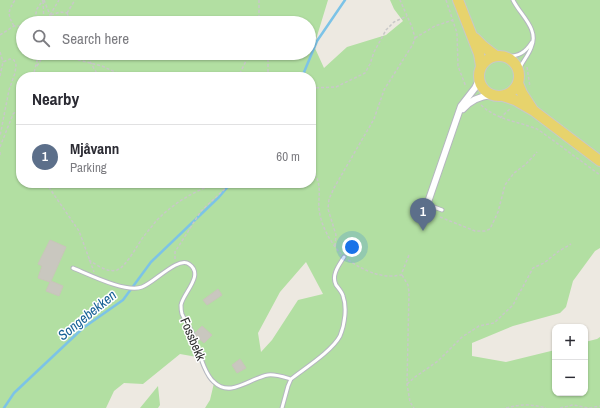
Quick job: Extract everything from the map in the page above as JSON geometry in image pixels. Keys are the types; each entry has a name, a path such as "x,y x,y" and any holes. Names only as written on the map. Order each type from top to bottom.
{"main road":[{"path":"458,0 479,54 481,66"},
{"path":"472,35 483,46 514,62 519,70 518,83 534,111"},
{"path":"501,56 487,59 481,66 478,73 483,89 491,95 503,96 515,100 534,111 600,161"},
{"path":"503,96 511,92 518,83"}],"street":[{"path":"425,204 462,105 479,80"},
{"path":"460,111 469,103 481,97 491,95"}],"lane":[{"path":"513,0 516,7 531,28 531,49 523,60 519,70"},
{"path":"501,56 522,54 532,41"},
{"path":"425,204 442,210"},
{"path":"282,408 291,379 327,351 340,336 345,308 343,295 335,283 334,278 337,267 344,257"},
{"name":"Fossbekk","path":"174,265 183,262 187,263 194,269 194,278 182,303 182,312 205,367 214,383 222,388 229,389 266,376 273,375 291,379"},
{"path":"73,268 121,286 138,288 155,281 174,265"}],"path":[{"path":"0,35 14,26 9,17 10,9 15,0"},
{"path":"43,0 50,15"},
{"path":"35,16 36,10 43,0"},
{"path":"43,0 44,16"},
{"path":"50,15 59,0"},
{"path":"67,13 74,0"},
{"path":"258,0 259,16"},
{"path":"335,246 336,235 328,209 329,198 374,119 384,90 413,44 415,38 400,0"},
{"path":"50,15 60,12 67,13"},
{"path":"316,88 336,87 365,73 386,30 394,22 407,16"},
{"path":"415,38 435,26 453,20"},
{"path":"0,52 3,62 0,76"},
{"path":"0,136 9,90 16,65 14,60 10,59 3,62"},
{"path":"35,72 38,60"},
{"path":"36,68 42,60"},
{"path":"79,60 102,66 115,72"},
{"path":"89,60 96,72"},
{"path":"240,72 246,60"},
{"path":"268,60 268,72"},
{"path":"0,147 13,114 16,111"},
{"path":"440,217 475,231 485,232 490,229 498,212 505,185 537,152"},
{"path":"316,177 320,186 318,205 322,224 335,246 344,257 358,266 382,276 391,277 401,275"},
{"path":"49,188 79,231 89,260 106,270 120,268 126,263 144,235 157,220 184,198 202,188"},
{"path":"174,265 175,252 201,211 226,188"},
{"path":"407,384 438,361 462,337 479,326 494,323 513,304 533,268 544,264 559,251 571,244"},
{"path":"401,275 408,255"},
{"path":"401,275 408,285 409,292 407,384 410,402 414,408"},
{"path":"506,408 518,405 537,405 546,408"},
{"path":"560,408 573,405 589,408 600,406"}],"green space":[{"path":"0,0 328,0 316,39 316,16 16,16 16,60 316,60 316,50 324,68 347,47 386,35 403,21 394,9 390,0 600,0 600,248 595,251 573,281 566,307 560,313 513,326 472,343 472,356 506,362 552,351 552,396 588,396 588,341 600,337 600,408 205,408 210,400 214,383 197,357 180,354 143,384 124,383 114,391 106,408 0,408","holes":["306,262 323,294 298,300 272,340 261,352 258,333 280,292"]},
{"path":"158,386 160,405 158,408 140,408"}],"building":[{"path":"50,240 66,247 51,281 63,286 59,296 46,291 50,282 38,278 42,266 38,264"},
{"path":"218,289 222,295 207,305 203,300"},
{"path":"202,326 212,335 204,343 195,333"},
{"path":"240,359 246,368 237,373 232,365"}],"waterway":[{"name":"Songebekken","path":"316,43 345,0"},
{"name":"Songebekken","path":"304,72 309,60"},
{"name":"Songebekken","path":"4,408 14,393 83,328 123,300 151,262 227,188"}],"place":[{"name":"Mjåvann","path":"423,231"}]}
